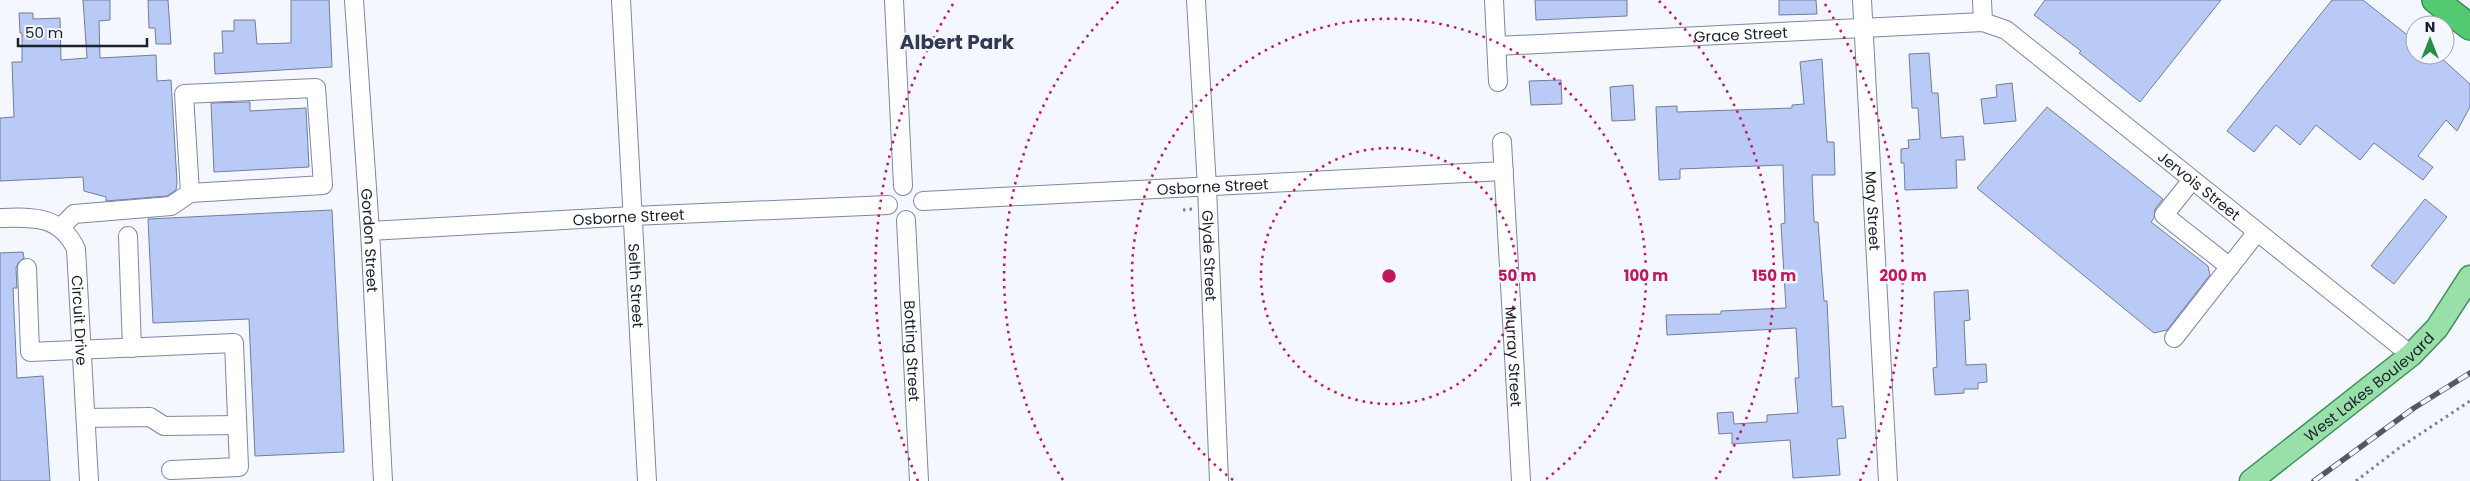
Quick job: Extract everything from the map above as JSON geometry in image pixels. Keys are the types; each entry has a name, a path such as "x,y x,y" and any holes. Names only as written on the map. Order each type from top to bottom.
{"highway":[{"path":"2436,0 2470,27"}],"main road":[{"name":"West Lakes Boulevard","path":"2251,481 2411,356 2437,328 2470,277"}],"street":[{"name":"Gordon Street","path":"354,0 370,231 382,481"},
{"name":"Selth Street","path":"621,0 647,481"},
{"path":"894,0 903,186"},
{"name":"Glyde Street","path":"1196,0 1207,186 1219,481"},
{"path":"1494,0 1498,82"},
{"name":"May Street","path":"1862,0 1888,481"},
{"path":"1982,0 1983,22"},
{"name":"Grace Street","path":"1497,46 1983,22"},
{"name":"Jervois Street","path":"1983,22 2006,30 2411,356"},
{"path":"60,228 74,214 171,206 190,193 323,185 316,88 184,94 190,193"},
{"name":"Murray Street","path":"1502,142 1521,481"},
{"name":"Osborne Street","path":"922,201 1504,171"},
{"path":"2192,180 2164,215 2230,267"},
{"path":"903,186 912,187 920,193 922,201 921,210 915,217 906,220 898,218 891,213 888,205 889,196 895,189 903,186"},
{"name":"Osborne Street","path":"370,231 633,216 888,205"},
{"name":"Circuit Drive","path":"0,218 32,217 47,220 71,237 76,249 89,481"},
{"name":"Botting Street","path":"906,220 920,481"},
{"path":"2174,338 2257,232"},
{"path":"128,236 132,348"},
{"path":"27,268 30,352 234,343 239,467 171,470"},
{"path":"86,418 150,417 164,426 237,425"}],"path":[{"path":"2356,481 2399,448 2469,404"}],"building":[{"path":"83,0 110,0 110,20 99,21 100,58 156,55 157,81 171,80 177,182 176,190 167,196 106,201 106,197 84,191 83,177 0,181 0,118 14,117 12,62 22,62 22,33 20,33 19,13 33,13 33,19 60,18 61,60 87,58"},
{"path":"148,0 168,0 171,44 156,44 155,28 149,28"},
{"path":"291,0 329,0 332,67 215,74 214,53 223,53 222,31 234,31 234,20 255,20 257,44 291,43"},
{"path":"1535,0 1627,0 1627,16 1536,20"},
{"path":"1779,0 1816,0 1817,14 1779,15"},
{"path":"2045,0 2221,0 2140,102 2079,53 2081,51 2034,15"},
{"path":"2332,0 2363,0 2405,33 2405,65 2449,65 2470,84 2470,107 2457,131 2446,120 2418,156 2433,167 2423,180 2374,143 2360,160 2316,125 2300,145 2276,125 2254,152 2227,131"},
{"path":"1929,53 1932,93 1938,93 1941,138 1963,136 1965,160 1956,160 1957,188 1905,190 1904,163 1901,163 1901,149 1909,148 1908,140 1920,139 1918,108 1912,108 1909,54"},
{"path":"1822,59 1827,142 1834,142 1835,175 1812,175 1814,222 1818,222 1824,301 1827,301 1832,407 1843,406 1846,438 1837,439 1840,475 1793,478 1790,440 1732,444 1732,433 1719,434 1717,413 1733,412 1734,424 1767,422 1767,415 1798,413 1795,378 1799,378 1796,328 1667,335 1666,315 1721,314 1721,311 1786,308 1781,224 1785,223 1783,165 1680,169 1680,179 1659,180 1656,107 1677,106 1677,112 1792,108 1792,105 1804,104 1800,62"},
{"path":"1561,80 1562,104 1531,105 1529,81"},
{"path":"2012,83 2016,121 1984,124 1981,99 1997,97 1996,85"},
{"path":"1633,85 1635,120 1612,121 1610,87"},
{"path":"250,102 250,111 306,108 309,167 214,172 211,103"},
{"path":"2047,107 2163,199 2155,209 2154,218 2151,222 2208,266 2210,275 2167,330 2154,333 1977,188"},
{"path":"2425,199 2447,217 2394,284 2371,266"},
{"path":"332,210 344,452 255,456 249,319 153,323 148,219"},
{"path":"23,252 24,258 18,263 16,268 17,288 13,288 17,378 43,376 50,481 0,481 0,253"},
{"path":"1968,290 1970,320 1964,321 1966,365 1986,364 1987,382 1978,383 1978,389 1964,389 1964,393 1935,395 1933,368 1937,367 1934,292"}],"railway":[{"path":"2314,481 2414,408 2470,373"}],"district":[{"name":"Albert Park","path":"957,42"}]}
